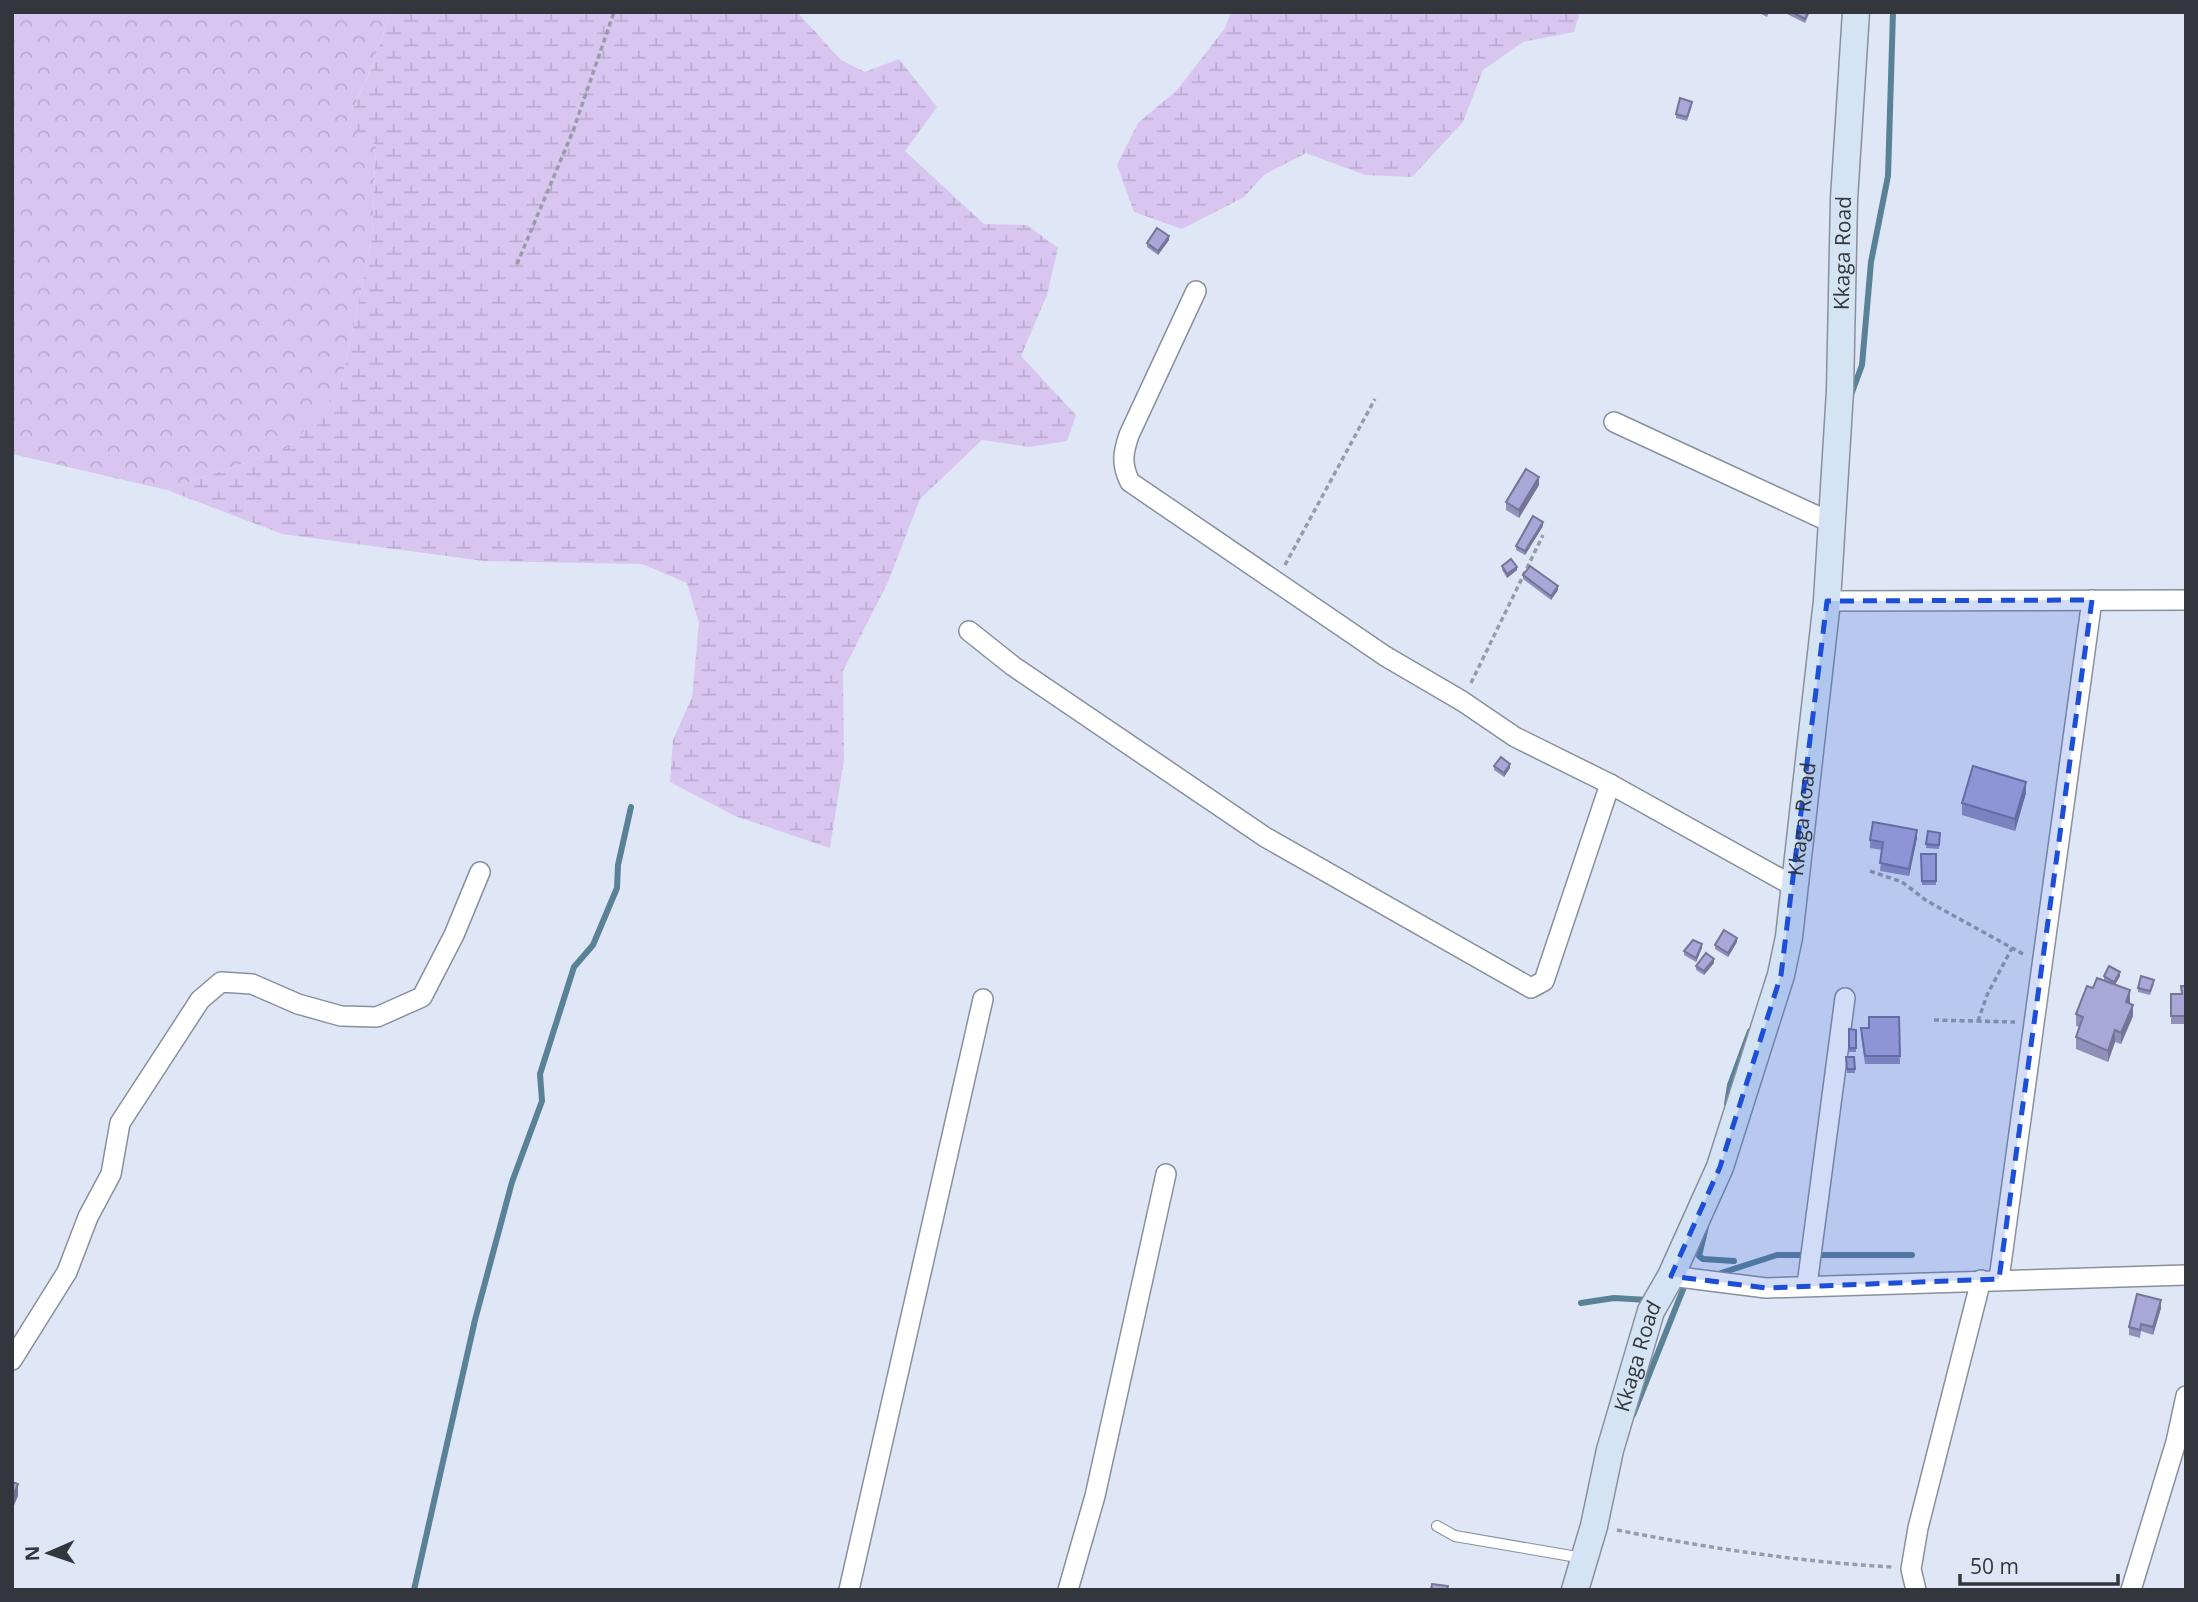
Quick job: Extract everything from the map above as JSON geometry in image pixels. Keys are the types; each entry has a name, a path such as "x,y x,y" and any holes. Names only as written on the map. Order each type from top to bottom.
{"street":[{"name":"Kkaga Road","path":"1575,1590 1594,1526 1610,1450 1651,1311 1671,1276 1720,1167 1782,975 1797,888 1827,601 1840,391 1843,199 1856,12"},
{"path":"1196,291 1129,435 1123,454 1123,468 1130,482 1385,656 1462,701 1516,737 1610,784 1797,888"},
{"path":"1614,422 1830,522"},
{"path":"1916,1590 1911,1569 1918,1528 1990,1280 2034,1023 2092,600"},
{"path":"1827,601 2186,600"},
{"path":"969,631 1013,666 1265,837 1531,988 1538,987 1544,981 1610,784"},
{"path":"12,1360 67,1272 88,1217 111,1174 120,1123 200,1000 221,982 252,984 298,1004 341,1016 377,1017 422,997 454,935 480,872"},
{"path":"1807,1285 1845,998"},
{"path":"849,1590 984,999"},
{"path":"1068,1590 1095,1496 1166,1174"},
{"path":"1671,1276 1766,1287 2186,1275"},
{"path":"2131,1590 2176,1442 2186,1396"}],"lane":[{"path":"1437,1526 1455,1536 1584,1559"}],"path":[{"path":"517,264 573,131 614,12"},
{"path":"1276,582 1375,399"},
{"path":"1462,701 1543,535"},
{"path":"1870,871 1902,881 1927,901 2040,964"},
{"path":"1978,1021 1987,995 2012,948"},
{"path":"1934,1020 2034,1023"},
{"path":"1594,1526 1721,1551 1911,1569"}],"highlighted area":[{"path":"2092,600 1999,1279 1766,1288 1671,1276 1720,1167 1781,975 1827,601"}],"green space":[{"path":"12,12 387,12 389,17 371,69 346,124 376,145 372,238 340,389 290,447 167,490 12,454"},
{"path":"387,12 797,12 841,60 865,72 899,59 937,107 905,151 984,224 1027,225 1058,248 1047,295 1021,356 1076,415 1067,441 1029,447 982,440 920,499 888,582 843,671 844,760 830,848 735,816 670,782 673,740 692,697 699,623 687,583 642,564 484,561 282,534 167,490 290,447 340,389 372,238 376,145 346,124 371,70 389,17"},
{"path":"1231,12 1580,12 1574,32 1523,42 1483,70 1463,122 1412,177 1365,175 1306,153 1264,175 1244,197 1182,229 1134,212 1117,165 1138,123 1177,90 1225,28"}],"building":[{"path":"1792,12 1808,12 1805,19"},
{"path":"1680,98 1692,102 1687,117 1676,114"},
{"path":"1157,228 1169,236 1158,251 1147,243"},
{"path":"1526,469 1539,477 1519,510 1506,502"},
{"path":"1533,516 1543,522 1525,551 1516,546"},
{"path":"1511,559 1517,567 1507,574 1502,566"},
{"path":"1530,566 1558,586 1551,596 1523,575"},
{"path":"1501,757 1510,764 1504,773 1494,766"},
{"path":"1973,766 2026,782 2015,819 1962,803"},
{"path":"1873,822 1917,830 1909,869 1880,863 1883,842 1870,840"},
{"path":"1928,831 1940,833 1939,845 1926,844"},
{"path":"1921,854 1936,854 1936,881 1922,881"},
{"path":"1724,930 1737,938 1728,953 1715,945"},
{"path":"1693,940 1702,944 1696,958 1684,951"},
{"path":"1706,953 1714,959 1704,971 1696,966"},
{"path":"2109,966 2120,972 2114,982 2104,976"},
{"path":"2141,976 2154,980 2150,991 2138,988"},
{"path":"2097,978 2130,990 2126,1002 2133,1005 2121,1033 2115,1030 2108,1051 2076,1037 2083,1017 2076,1014 2087,986 2093,988"},
{"path":"2181,986 2186,986 2186,1016 2171,1016 2171,994 2182,994"},
{"path":"1869,1017 1899,1017 1900,1056 1865,1056 1861,1028 1869,1028"},
{"path":"1849,1029 1856,1030 1856,1048 1849,1048"},
{"path":"1846,1057 1854,1057 1855,1069 1847,1069"},
{"path":"2137,1294 2161,1300 2153,1327 2141,1324 2140,1330 2129,1327"},
{"path":"12,1482 18,1484 12,1498"},
{"path":"1432,1584 1448,1586 1447,1590 1431,1590"}],"waterway":[{"path":"1851,395 1862,365 1871,262 1888,176 1893,12"},
{"path":"414,1590 475,1320 512,1182 542,1101 540,1074 574,967 593,945 617,888 618,865 631,807"},
{"path":"1727,1104 1730,1085 1750,1031"},
{"path":"1707,1222 1699,1256 1703,1259 1734,1261"},
{"path":"1721,1273 1777,1255 1912,1255"},
{"path":"1633,1415 1686,1282"},
{"path":"1581,1303 1614,1298 1648,1300"}]}
